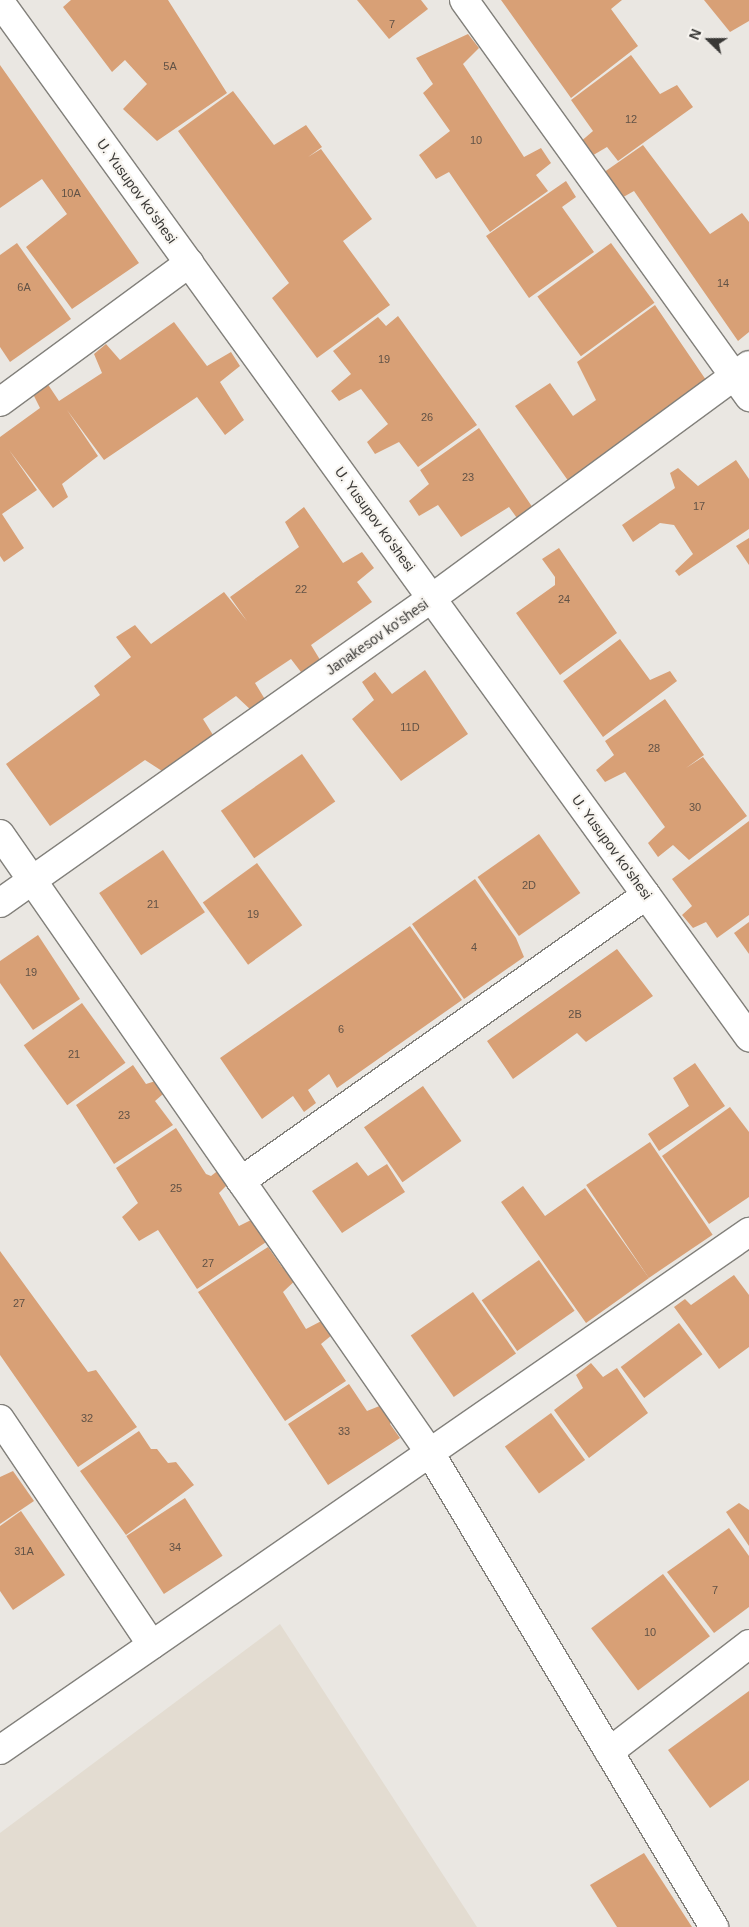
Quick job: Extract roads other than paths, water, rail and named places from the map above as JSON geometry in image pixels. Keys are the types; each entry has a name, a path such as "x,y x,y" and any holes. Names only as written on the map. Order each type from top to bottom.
{"street":[{"path":"464,0 744,379"},
{"name":"U. Yusupov ko'shesi","path":"0,2 749,1037"},
{"path":"0,402 189,263"},
{"name":"Janakesov ko'shesi","path":"0,903 744,379"},
{"path":"0,834 430,1453 714,1927"},
{"path":"241,1181 646,895"},
{"path":"0,1750 749,1232"},
{"path":"0,1419 152,1645"},
{"path":"609,1752 749,1644"}]}
